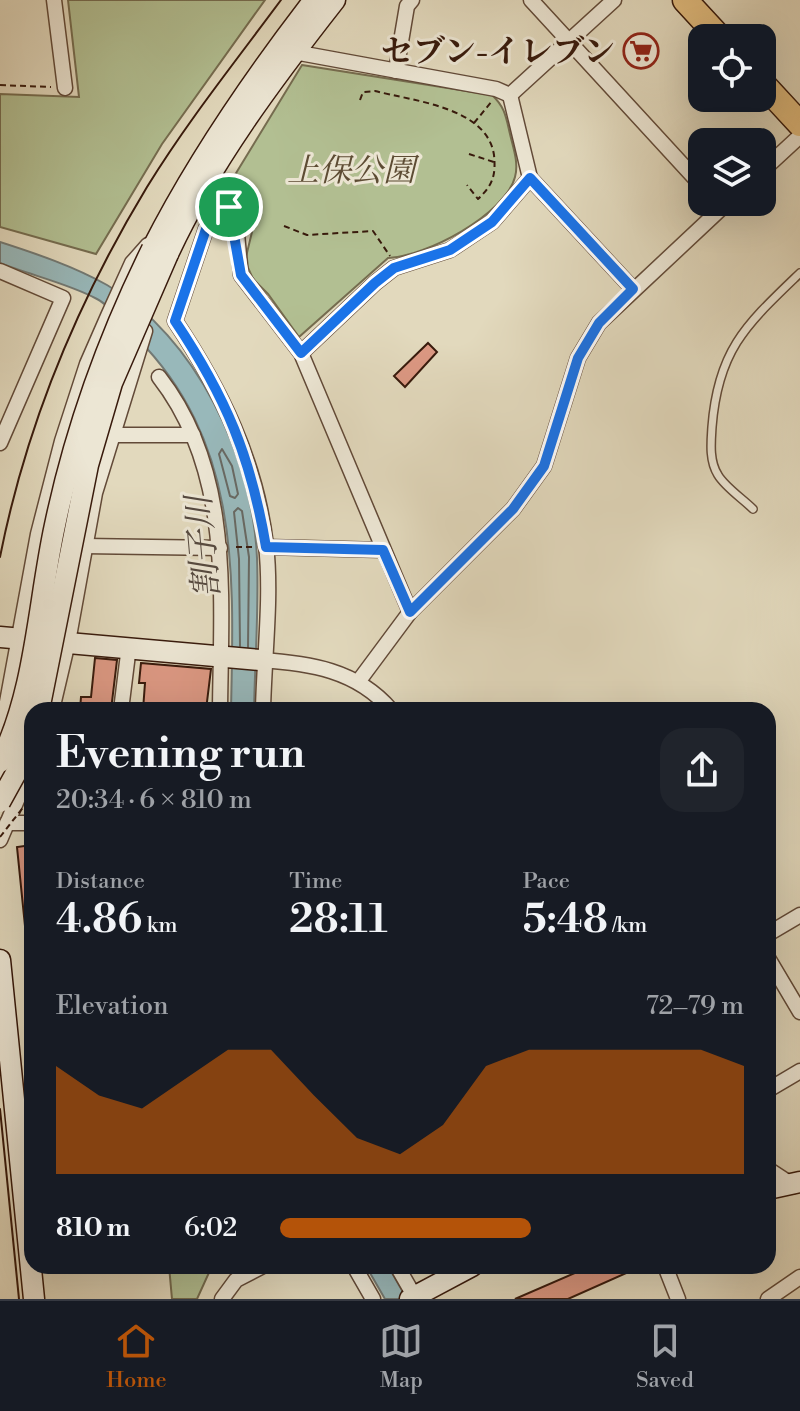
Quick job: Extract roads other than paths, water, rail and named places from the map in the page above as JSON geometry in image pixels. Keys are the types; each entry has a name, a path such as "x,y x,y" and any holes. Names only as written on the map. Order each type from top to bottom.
{"main road":[{"path":"685,0 707,24"},
{"path":"776,98 800,124"}],"street":[{"path":"54,0 65,88"},
{"path":"0,762 25,693 55,523 71,459 114,333 272,53 314,0"},
{"path":"201,175 335,0"},
{"path":"396,71 407,6 412,0"},
{"path":"531,0 688,171"},
{"path":"294,52 503,92 614,0"},
{"path":"503,92 530,178 633,289"},
{"path":"776,158 800,136"},
{"path":"201,175 227,196 241,275 301,353 410,612"},
{"path":"301,353 394,268 450,250 492,222 530,178"},
{"path":"229,207 206,229 175,321 220,396 247,456 263,548 263,702"},
{"path":"358,682 410,612 513,509 544,466 578,358 599,323 709,216"},
{"path":"0,802 10,638 59,455 87,364 132,263 173,225"},
{"path":"54,702 68,642 84,546 110,435 138,348 174,263 173,225"},
{"path":"41,702 88,465 112,383 160,252"},
{"path":"0,271 63,298 0,443"},
{"path":"159,377 173,394 193,435 218,520 223,548 224,656 221,702"},
{"path":"110,435 193,435"},
{"path":"84,546 223,548"},
{"path":"263,548 383,550"},
{"path":"10,638 306,662 358,682 382,702"},
{"path":"122,702 129,646"},
{"path":"0,802 24,750"},
{"path":"2,833 24,783"},
{"path":"2,833 24,826"},
{"path":"776,929 800,915"},
{"path":"0,960 7,1112 24,1230"},
{"path":"776,972 800,1012"},
{"path":"776,1085 800,1071"},
{"path":"776,1173 797,1185"},
{"path":"776,1188 797,1185"},
{"path":"30,1274 34,1299"},
{"path":"222,1299 236,1280 248,1274"},
{"path":"359,1274 373,1299"},
{"path":"401,1274 413,1298 457,1274"},
{"path":"668,1274 678,1299"},
{"path":"768,1299 800,1277"}],"lane":[{"path":"753,509 718,475 711,450 718,387 728,353 754,318 800,273"}],"water":[{"path":"0,242 107,285 139,307 167,335 193,367 214,403 244,480 253,520 257,558 254,702 231,702 230,560 224,512 213,465 196,421 171,378 108,307 75,289 0,263"},
{"path":"371,1274 393,1274 407,1299 385,1299"}],"tram line":[{"path":"0,557 24,460 40,412 57,366 99,274 162,163 281,0"},
{"path":"0,1109 19,1299"}],"place":[{"name":"セブン-イレブン","path":"641,51"}],"park label":[{"name":"上保公園","path":"351,170"}],"water label":[{"name":"割子川","path":"202,547"}]}
